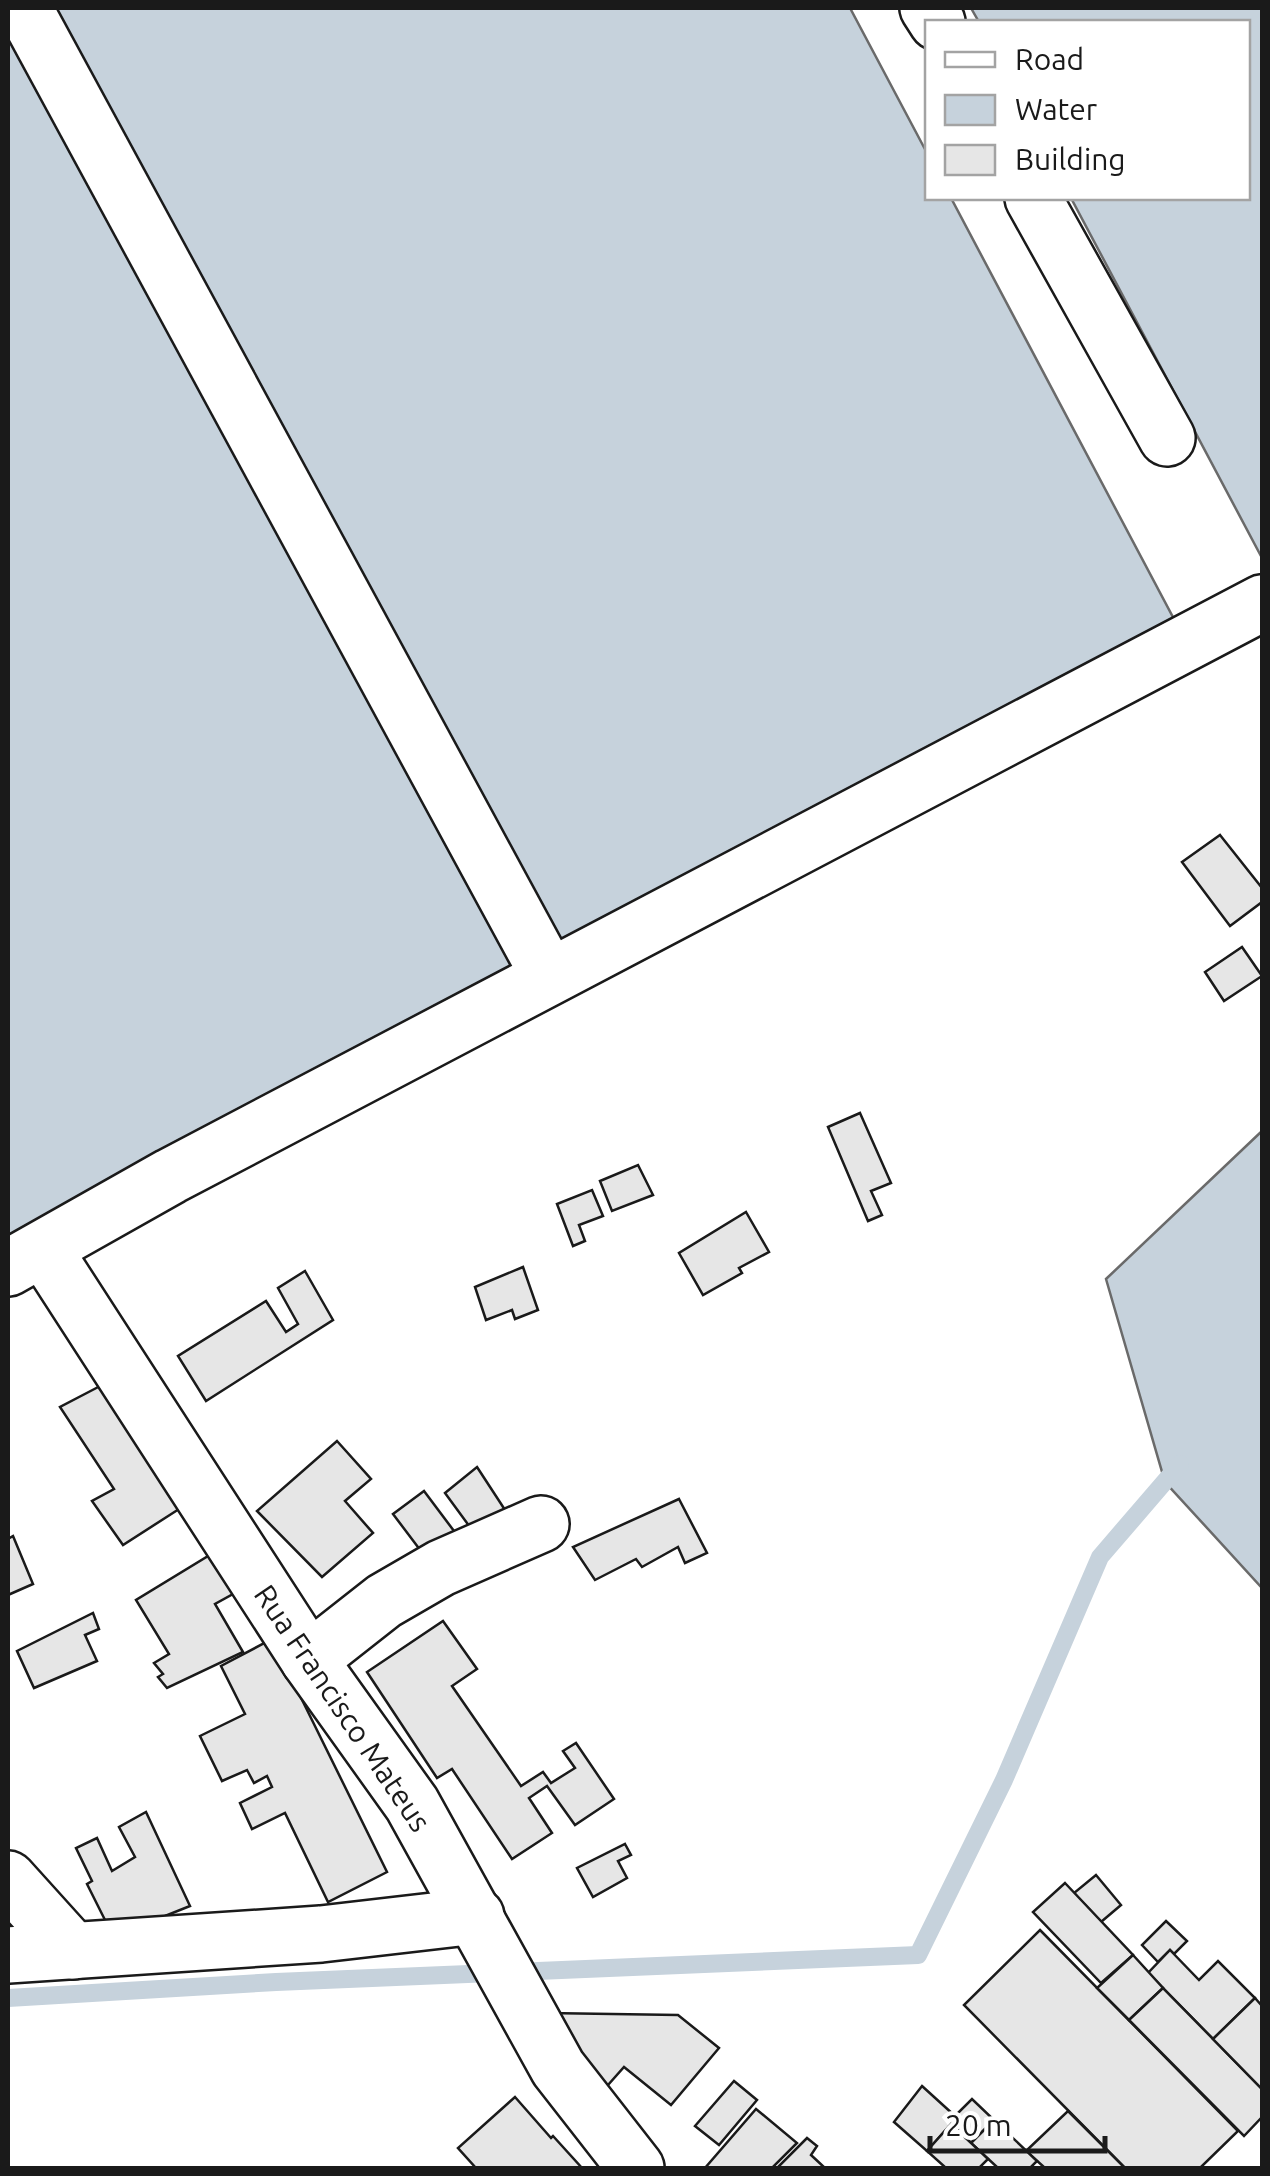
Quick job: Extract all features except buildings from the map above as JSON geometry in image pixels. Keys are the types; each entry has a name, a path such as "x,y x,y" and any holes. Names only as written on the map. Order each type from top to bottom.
{"street":[{"path":"24,8 549,976"},
{"path":"1035,200 1167,438"},
{"path":"26,1259 171,1176 549,976 1260,615"},
{"name":"Rua Francisco Mateus","path":"26,1259 412,1804 558,2068 636,2168"},
{"path":"309,1660 384,1602 441,1568 542,1524"},
{"path":"8,1879 73,1951"},
{"path":"8,1955 321,1934 476,1916"}],"water":[{"path":"56,8 850,8 925,149 925,200 952,200 1184,638 563,962"},
{"path":"971,8 1262,8 1262,558 1072,200 1250,200 1250,20 978,20"},
{"path":"8,13 521,983 8,1252"},
{"path":"1262,1131 1262,1588 1165,1482 1106,1279"}],"waterway":[{"path":"8,1998 276,1982 918,1955 1004,1780 1100,1557 1180,1464"}]}
